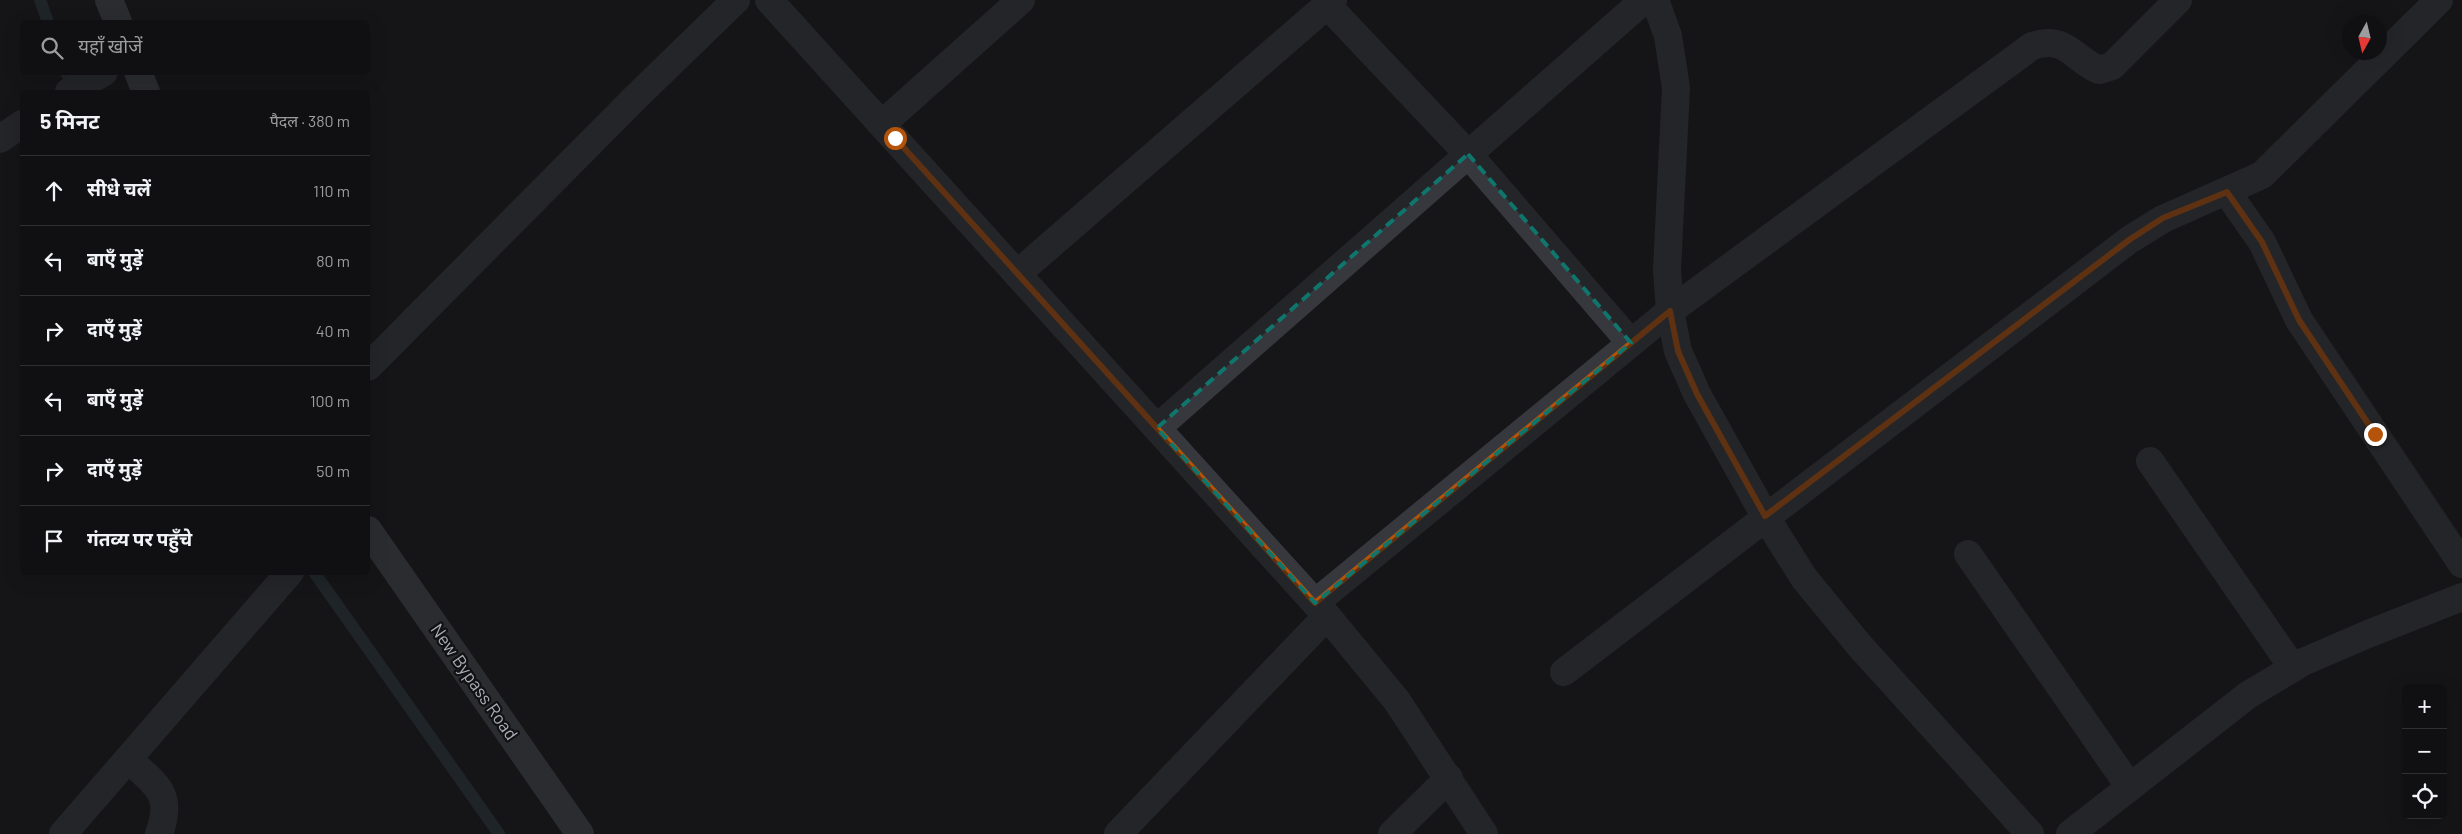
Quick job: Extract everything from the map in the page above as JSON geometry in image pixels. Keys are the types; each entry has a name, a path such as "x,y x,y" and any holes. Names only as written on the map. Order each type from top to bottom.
{"main road":[{"path":"109,0 117,20"},
{"path":"139,75 145,90"},
{"name":"New Bypass Road","path":"370,533 580,834"}],"street":[{"path":"370,366 635,98 736,0"},
{"path":"769,0 1321,610 1397,701 1484,834"},
{"path":"882,124 1021,0"},
{"path":"1157,428 1644,0"},
{"path":"1654,0 1668,36 1676,88 1666,270 1670,311 1678,351 1697,394 1765,516 1804,578 1859,644 2030,834"},
{"path":"1118,834 1321,610 1670,311 2032,46 2046,41 2071,51 2086,64 2099,70 2112,66 2178,0"},
{"path":"1564,672 1765,516 2129,240 2163,218 2227,192 2262,175 2439,0"},
{"path":"1017,274 1330,3 1468,154 1630,344"},
{"path":"72,90 99,75"},
{"path":"0,139 20,125"},
{"path":"2227,192 2262,242 2299,320 2462,564"},
{"path":"2150,461 2293,668"},
{"path":"1968,554 2129,786"},
{"path":"63,834 287,575"},
{"path":"2070,834 2129,786 2248,695 2293,668 2368,634 2462,597"},
{"path":"128,759 164,796 165,809 159,834"},
{"path":"1392,834 1449,778"}],"highlighted area":[{"path":"1468,154 1631,343 1315,603 1157,428"}],"waterway":[{"path":"40,0 47,20"},
{"path":"67,75 74,90"},
{"path":"316,575 499,834"}],"route":[{"path":"895,138 1315,603 1670,311 1678,351 1697,394 1765,516 2129,240 2163,218 2188,206 2227,192 2262,242 2299,320 2375,434"}]}
